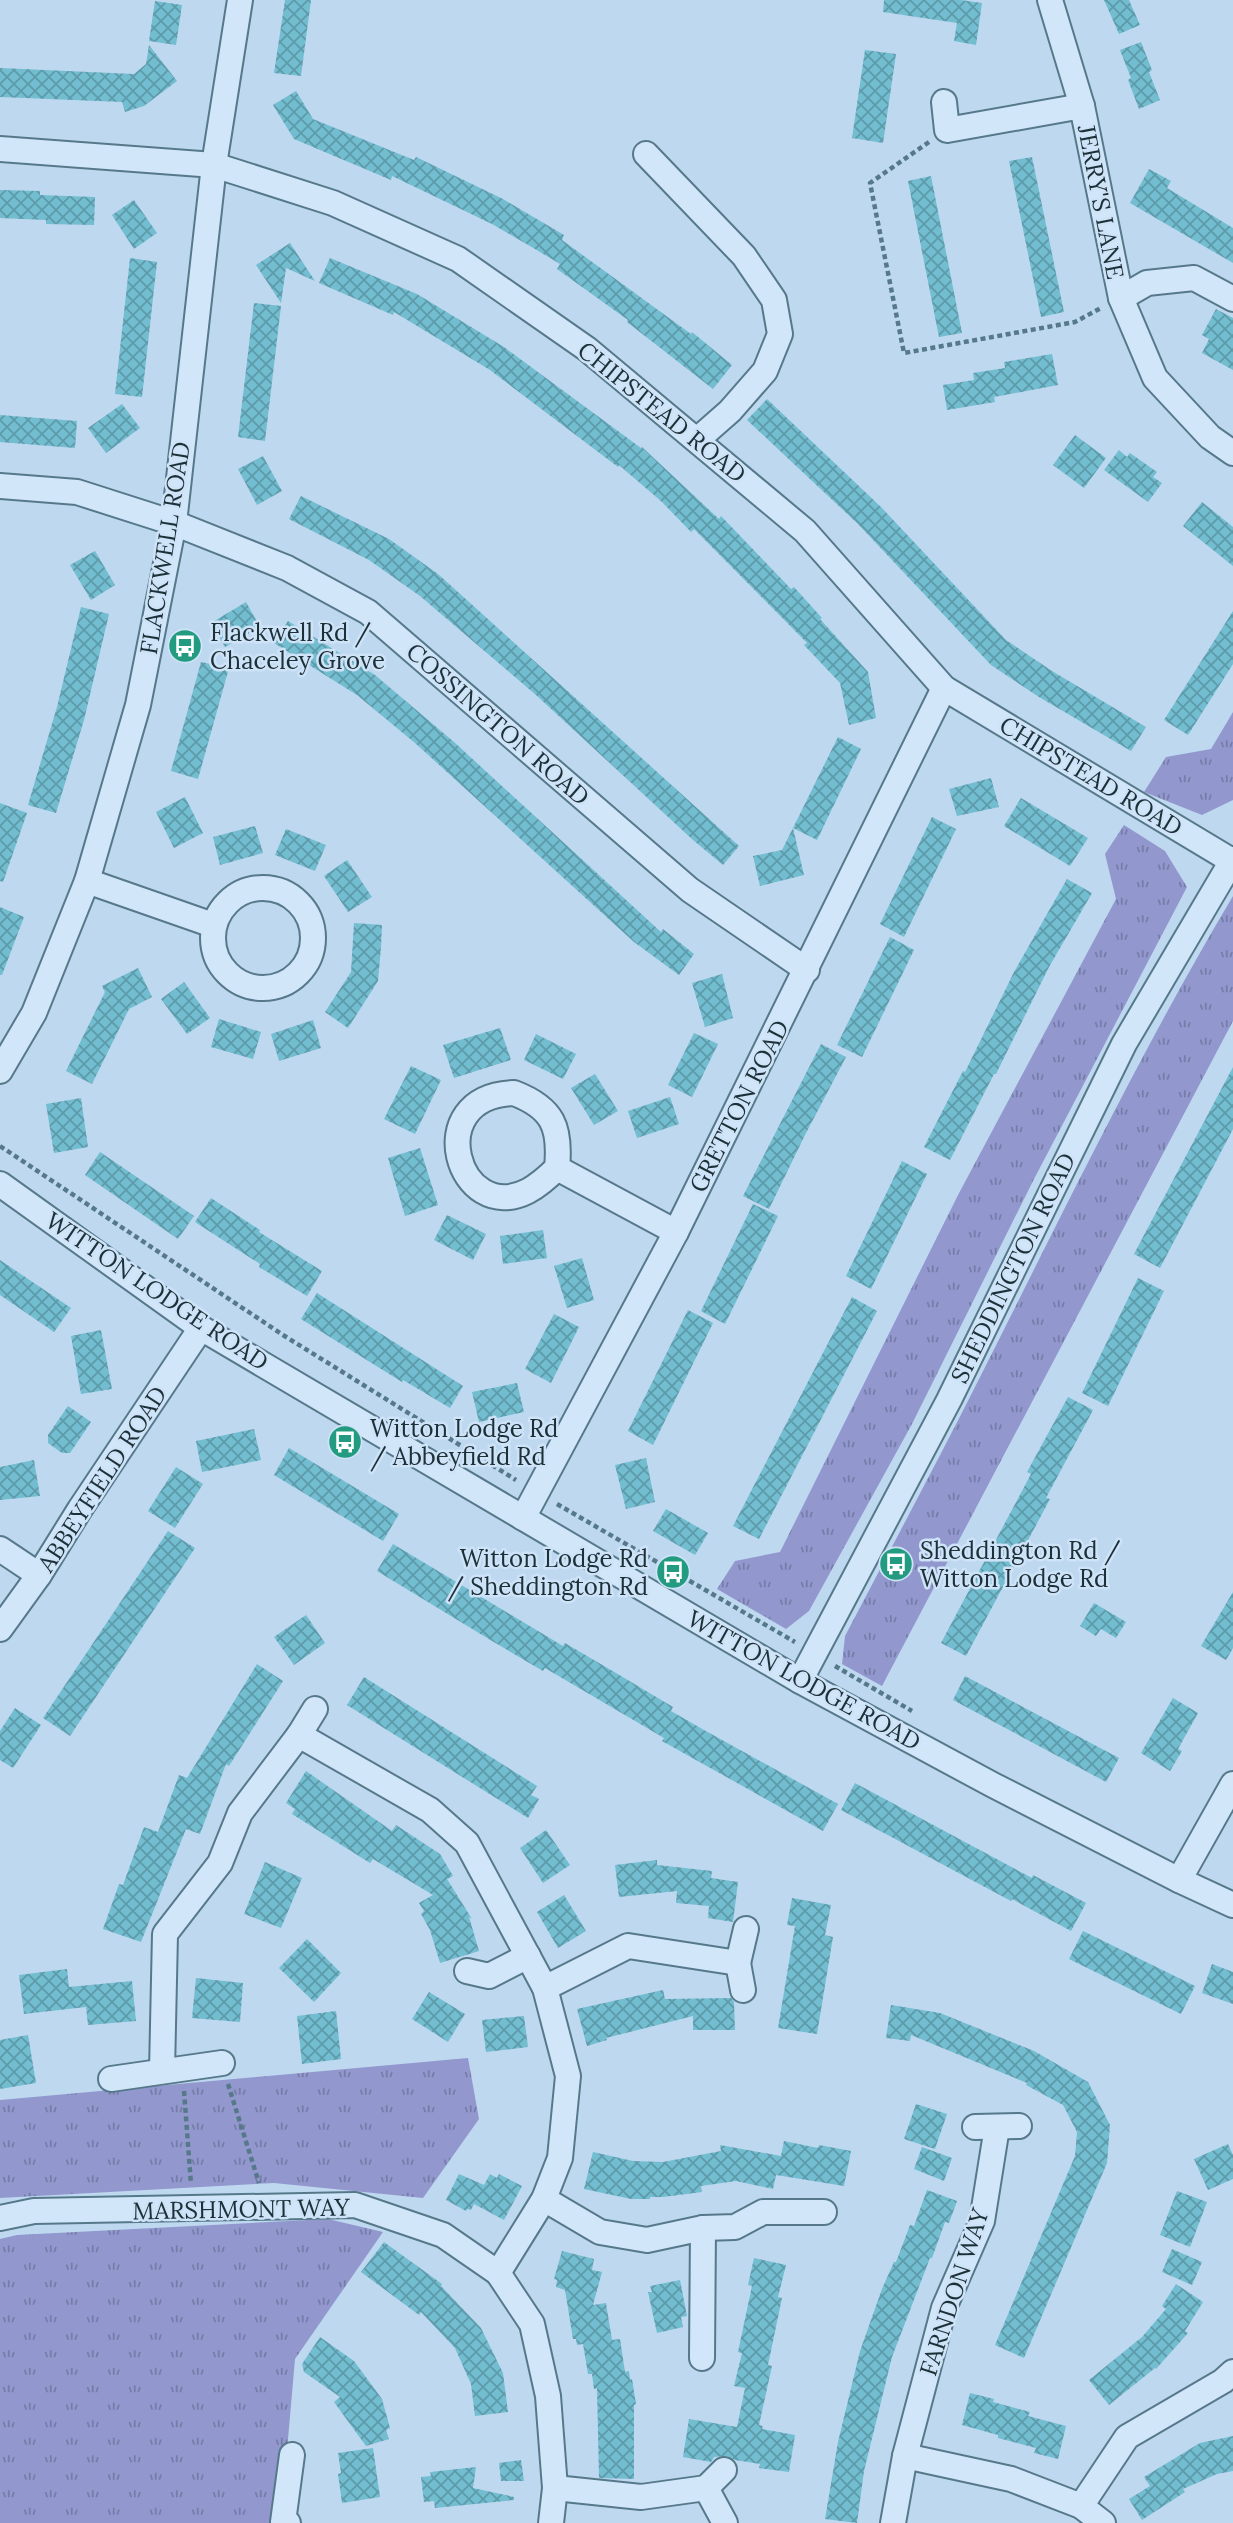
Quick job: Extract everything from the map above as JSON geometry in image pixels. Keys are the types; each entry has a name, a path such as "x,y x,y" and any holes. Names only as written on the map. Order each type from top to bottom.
{"street":[{"name":"FLACKWELL ROAD","path":"0,1071 34,1013 87,881 138,705 174,523 214,165 240,0"},
{"name":"JERRY'S LANE","path":"1050,0 1082,106 1121,298 1155,378 1210,437 1233,453"},
{"path":"944,102 947,130"},
{"name":"JERRY'S LANE","path":"947,130 1082,106"},
{"name":"CHIPSTEAD ROAD","path":"0,149 214,165 333,203 458,259 587,349 805,531 944,688 1232,860"},
{"path":"646,154 744,256 774,300 780,334 765,371 730,411 697,440"},
{"path":"1121,298 1147,283 1194,278 1233,299"},
{"name":"COSSINGTON ROAD","path":"0,486 76,492 174,523 288,568 368,612 690,890 807,970"},
{"name":"GRETTON ROAD","path":"523,1518 676,1232 944,688"},
{"name":"SHEDDINGTON ROAD","path":"800,1681 949,1400 1125,1044 1232,860"},
{"path":"87,881 213,925"},
{"path":"271,889 288,895 299,904 309,919 313,936 307,963 296,977 271,988 252,988 236,981 219,964 213,947 213,925 221,910 234,897 250,890 271,889"},
{"path":"514,1093 534,1101 555,1124 559,1146 557,1168 525,1193 507,1197 486,1194 466,1177 459,1161 456,1142 462,1122 477,1104 494,1094 514,1093"},
{"path":"557,1168 676,1232"},
{"name":"WITTON LODGE ROAD","path":"0,1184 201,1328 800,1681 993,1785 1233,1905"},
{"name":"ABBEYFIELD ROAD","path":"0,1629 39,1575 80,1508 201,1328"},
{"path":"0,1549 39,1575"},
{"path":"172,2070 165,1934 220,1863 240,1813 316,1709"},
{"path":"299,1735 430,1810 467,1843 545,1988 568,2076 560,2158 544,2199 498,2273"},
{"path":"1179,1880 1233,1784"},
{"path":"743,1990 738,1963 746,1929"},
{"path":"545,1988 628,1945 738,1963"},
{"path":"467,1971 489,1976 528,1955"},
{"path":"111,2079 222,2063"},
{"name":"FARNDON WAY","path":"893,2523 905,2456 944,2308 982,2221 997,2126"},
{"path":"544,2199 600,2232 647,2241 703,2228 735,2227 763,2212 824,2212"},
{"name":"MARSHMONT WAY","path":"0,2218 34,2211 355,2205 443,2235 498,2273 532,2324 548,2396 555,2488 551,2523"},
{"path":"702,2358 703,2228"},
{"path":"1081,2506 1126,2437 1223,2381 1233,2372"},
{"path":"285,2523 292,2455"},
{"path":"905,2456 1011,2479 1081,2506 1103,2523"},
{"path":"555,2488 641,2497 706,2488 724,2470"},
{"path":"706,2488 725,2523"}],"path":[{"name":"JERRY'S LANE","path":"947,130 870,183 904,353 1074,322 1121,298"},
{"path":"0,1146 283,1335 537,1493 919,1715"},
{"path":"222,2063 266,2207"},
{"path":"172,2070 193,2209"}],"green space":[{"path":"1233,712 1233,800 1202,815 1144,792 1166,757 1211,749"},
{"path":"1124,825 1165,851 1187,887 1033,1181 912,1424 809,1611 786,1629 717,1589 735,1561 780,1552 958,1195 1116,899 1105,854"},
{"path":"1233,896 1233,1021 882,1686 842,1664 845,1636 1133,1076"},
{"path":"468,2058 479,2119 423,2198 274,2183 0,2198 0,2100"},
{"path":"328,2219 383,2232 295,2359 287,2451 274,2523 0,2523 0,2239 17,2235"}],"building":[{"path":"285,0 311,0 301,76 274,73"},
{"path":"884,0 961,0 982,3 976,45 954,41 957,23 883,12"},
{"path":"1104,0 1129,0 1140,25 1119,34"},
{"path":"155,1 182,5 176,45 149,41"},
{"path":"1141,42 1160,100 1139,109 1120,50"},
{"path":"149,45 177,81 144,106 125,112 122,102 0,97 0,68 134,74 146,64"},
{"path":"865,50 896,54 883,143 852,138"},
{"path":"296,91 313,119 414,160 416,157 503,199 564,235 562,240 691,334 692,332 732,365 713,389 627,322 628,320 557,269 560,264 535,249 492,224 392,176 391,180 294,139 273,105"},
{"path":"1032,157 1064,312 1041,317 1009,161"},
{"path":"1149,169 1171,181 1167,188 1233,228 1233,263 1130,203"},
{"path":"931,176 962,333 939,337 908,181"},
{"path":"0,190 95,197 94,225 46,224 46,220 0,218"},
{"path":"134,200 157,233 134,249 112,215"},
{"path":"290,243 315,281 286,268 281,303 256,265"},
{"path":"130,258 157,262 142,397 115,394"},
{"path":"330,258 417,294 504,347 642,447 719,519 721,516 822,618 820,619 868,672 876,718 849,725 840,683 804,645 807,643 694,529 691,532 662,502 619,465 618,467 490,370 394,312 393,315 319,283"},
{"path":"254,303 281,306 265,441 238,437"},
{"path":"1216,309 1233,318 1233,370 1202,353 1209,339 1202,335"},
{"path":"1052,354 1058,385 994,397 995,402 947,410 943,385 974,380 973,373 1005,368 1004,362"},
{"path":"767,399 881,507 1006,640 1146,727 1131,751 1039,697 991,665 858,524 747,420"},
{"path":"122,404 140,428 106,453 88,428"},
{"path":"0,415 77,421 75,448 0,442"},
{"path":"1075,435 1106,458 1084,488 1053,465"},
{"path":"1119,450 1127,457 1130,453 1157,472 1153,477 1162,483 1148,502 1104,470"},
{"path":"263,456 282,491 257,505 238,469"},
{"path":"301,496 389,539 438,574 739,846 723,865 536,695 420,596 369,560 289,519"},
{"path":"1202,502 1233,527 1233,566 1183,526"},
{"path":"95,551 115,585 91,600 70,565"},
{"path":"246,602 260,627 225,647 211,623"},
{"path":"81,607 109,614 84,720 56,813 28,805 57,707"},
{"path":"1233,611 1233,664 1188,735 1164,720"},
{"path":"288,621 375,675 454,742 661,932 663,929 694,954 679,975 634,942 415,743 357,695 274,643"},
{"path":"201,662 229,668 198,779 171,771"},
{"path":"838,737 861,749 817,840 793,828"},
{"path":"991,778 999,807 957,816 949,789"},
{"path":"185,797 203,833 174,848 156,812"},
{"path":"1021,798 1088,838 1070,866 1004,826"},
{"path":"0,803 27,813 3,882 0,881"},
{"path":"932,817 956,829 904,937 880,924"},
{"path":"255,826 263,853 220,865 213,837"},
{"path":"793,828 804,875 760,886 753,856 782,850"},
{"path":"286,829 326,845 315,871 275,855"},
{"path":"347,860 372,897 348,912 324,876"},
{"path":"1067,879 1092,893 1049,967 950,1160 924,1147 963,1071 965,1072 1014,972"},
{"path":"0,907 24,917 2,975 0,975"},
{"path":"354,923 382,925 381,947 378,981 348,1028 325,1012 351,972"},
{"path":"890,937 914,950 862,1057 837,1045"},
{"path":"138,968 152,997 129,1009 92,1084 66,1071 105,992 102,986"},
{"path":"722,974 733,1018 705,1027 692,983"},
{"path":"184,982 210,1018 187,1034 161,999"},
{"path":"219,1019 261,1032 253,1059 211,1047"},
{"path":"313,1020 321,1048 279,1061 271,1034"},
{"path":"500,1028 511,1060 454,1078 443,1045"},
{"path":"694,1033 718,1044 692,1097 668,1085"},
{"path":"536,1034 576,1054 563,1079 524,1060"},
{"path":"821,1044 846,1057 769,1209 743,1196"},
{"path":"411,1066 441,1080 415,1134 384,1119"},
{"path":"1233,1067 1233,1129 1160,1268 1134,1254"},
{"path":"595,1074 618,1111 594,1125 571,1088"},
{"path":"670,1097 679,1124 637,1138 628,1111"},
{"path":"81,1098 88,1147 54,1153 46,1104"},
{"path":"420,1148 438,1205 405,1216 388,1158"},
{"path":"100,1152 194,1216 178,1239 85,1175"},
{"path":"902,1161 927,1174 871,1289 846,1276"},
{"path":"211,1198 322,1271 307,1296 259,1267 260,1264 195,1222"},
{"path":"753,1204 778,1216 725,1324 701,1311"},
{"path":"447,1215 486,1234 473,1260 434,1240"},
{"path":"543,1230 547,1258 503,1264 500,1236"},
{"path":"582,1258 594,1300 567,1308 554,1266"},
{"path":"0,1260 71,1308 54,1332 0,1295"},
{"path":"1138,1278 1164,1291 1108,1406 1082,1393"},
{"path":"317,1293 463,1386 450,1408 403,1380 402,1382 301,1319"},
{"path":"852,1297 877,1311 759,1539 733,1526"},
{"path":"688,1310 713,1323 653,1445 628,1431"},
{"path":"554,1314 579,1327 551,1383 525,1369"},
{"path":"101,1330 112,1389 81,1394 71,1336"},
{"path":"517,1383 524,1412 479,1422 472,1392"},
{"path":"1068,1397 1093,1410 1046,1498 1050,1499 966,1656 941,1643 1031,1474 1027,1472"},
{"path":"68,1406 91,1422 70,1453 62,1453 48,1443 48,1435"},
{"path":"254,1429 261,1460 202,1472 196,1441"},
{"path":"289,1448 399,1514 383,1541 274,1475"},
{"path":"646,1458 655,1502 626,1509 615,1465"},
{"path":"34,1460 40,1496 0,1500 0,1467"},
{"path":"176,1467 203,1484 175,1528 148,1511"},
{"path":"666,1509 708,1533 695,1555 653,1531"},
{"path":"168,1531 195,1548 70,1736 43,1718"},
{"path":"393,1544 563,1646 565,1643 673,1707 671,1711 838,1804 823,1831 662,1741 664,1738 545,1668 543,1671 377,1571"},
{"path":"1233,1592 1233,1648 1226,1660 1201,1646"},
{"path":"1094,1603 1126,1622 1116,1638 1101,1629 1096,1636 1080,1626"},
{"path":"306,1615 325,1643 294,1665 274,1637"},
{"path":"257,1664 283,1681 229,1766 226,1764 200,1834 186,1829 141,1942 103,1929 119,1884 123,1885 144,1827 158,1832 179,1775 187,1778"},
{"path":"965,1676 1119,1758 1106,1782 953,1700"},
{"path":"364,1677 537,1786 531,1795 539,1799 528,1818 347,1705"},
{"path":"1173,1698 1198,1713 1178,1749 1182,1751 1170,1771 1141,1753"},
{"path":"15,1708 41,1725 13,1768 0,1760 0,1731"},
{"path":"306,1771 392,1831 396,1825 440,1854 453,1876 447,1879 472,1919 469,1917 479,1951 440,1963 419,1903 433,1895 373,1859 370,1863 292,1814 295,1809 286,1803"},
{"path":"855,1783 1032,1878 1033,1875 1086,1903 1071,1931 841,1810"},
{"path":"546,1830 570,1865 543,1883 520,1848"},
{"path":"657,1860 657,1865 712,1871 711,1878 738,1882 733,1922 708,1918 709,1906 676,1903 677,1891 619,1897 615,1865"},
{"path":"265,1862 302,1878 281,1928 244,1914"},
{"path":"564,1895 586,1931 558,1948 537,1912"},
{"path":"792,1898 831,1905 825,1935 833,1937 817,2034 778,2028 795,1926 787,1925"},
{"path":"1083,1931 1195,1986 1181,2014 1069,1959"},
{"path":"307,1939 341,1973 314,2002 279,1968"},
{"path":"1212,1964 1233,1972 1233,2004 1202,1993"},
{"path":"67,1969 69,1987 132,1981 136,2021 88,2025 86,2007 24,2014 19,1975"},
{"path":"196,1978 243,1983 240,2022 192,2018"},
{"path":"663,1990 665,1999 731,1998 734,2002 735,2030 693,2030 693,2016 606,2038 607,2040 587,2046 577,2009"},
{"path":"429,1992 465,2014 448,2042 412,2019"},
{"path":"891,2005 940,2013 1034,2051 1088,2082 1110,2125 1107,2163 1024,2358 995,2345 1075,2156 1077,2132 1063,2105 1026,2085 1027,2083 911,2035 910,2041 886,2038"},
{"path":"336,2011 341,2059 302,2064 297,2016"},
{"path":"524,2016 528,2047 486,2052 482,2020"},
{"path":"28,2035 36,2083 0,2089 0,2040"},
{"path":"916,2104 947,2114 935,2149 904,2139"},
{"path":"784,2141 851,2151 844,2186 776,2175 773,2189 736,2181 701,2186 702,2192 650,2199 631,2199 584,2189 593,2152 633,2161 663,2162 721,2151 720,2145 781,2156"},
{"path":"1228,2144 1233,2155 1233,2179 1208,2190 1194,2159"},
{"path":"922,2147 952,2158 944,2181 914,2169"},
{"path":"459,2174 484,2185 490,2174 497,2178 499,2174 522,2186 504,2220 474,2204 471,2210 466,2211 446,2200"},
{"path":"927,2190 957,2201 949,2223 945,2222 930,2258 892,2357 864,2471 857,2523 825,2519 838,2442 860,2351 882,2289 910,2225 914,2226"},
{"path":"1177,2191 1207,2202 1190,2247 1160,2235"},
{"path":"384,2242 442,2284 481,2328 503,2373 508,2412 475,2416 471,2384 455,2348 421,2312 419,2315 361,2272"},
{"path":"1172,2249 1202,2262 1192,2285 1162,2272"},
{"path":"562,2251 594,2259 592,2270 602,2272 593,2305 606,2303 612,2340 620,2339 625,2372 629,2371 630,2380 632,2379 636,2404 634,2479 599,2478 597,2388 594,2389 592,2374 588,2374 583,2344 577,2345 576,2339 573,2339 565,2290 556,2287 557,2280 554,2279"},
{"path":"754,2258 786,2265 778,2297 782,2298 768,2365 772,2366 759,2425 763,2426 762,2429 795,2435 789,2472 759,2468 760,2464 727,2456 714,2457 711,2462 683,2457 689,2419 737,2427 745,2388 734,2386 742,2353 738,2352 752,2286 748,2285"},
{"path":"680,2280 687,2316 681,2317 683,2327 657,2333 648,2292 652,2292 650,2286"},
{"path":"1176,2284 1203,2302 1185,2331 1188,2333 1156,2369 1109,2405 1089,2380 1142,2337 1166,2309 1162,2306"},
{"path":"320,2337 354,2361 382,2399 390,2428 386,2430 389,2439 366,2446 334,2402 340,2397 304,2372 302,2364"},
{"path":"970,2393 1030,2412 1028,2416 1066,2426 1058,2459 1034,2453 1036,2448 962,2425"},
{"path":"1233,2436 1233,2471 1217,2474 1183,2489 1185,2492 1142,2520 1129,2499 1150,2486 1144,2477 1200,2443"},
{"path":"373,2448 380,2497 342,2503 338,2453"},
{"path":"521,2460 524,2481 501,2481 499,2463"},
{"path":"476,2467 473,2488 514,2497 514,2500 435,2508 434,2501 424,2502 421,2477 431,2476 430,2472"}],"place":[{"name":"Flackwell Rd / Chaceley Grove","path":"185,646"},
{"name":"Witton Lodge Rd / Abbeyfield Rd","path":"345,1442"},
{"name":"Sheddington Rd / Witton Lodge Rd","path":"896,1564"},
{"name":"Witton Lodge Rd / Sheddington Rd","path":"673,1572"}]}
